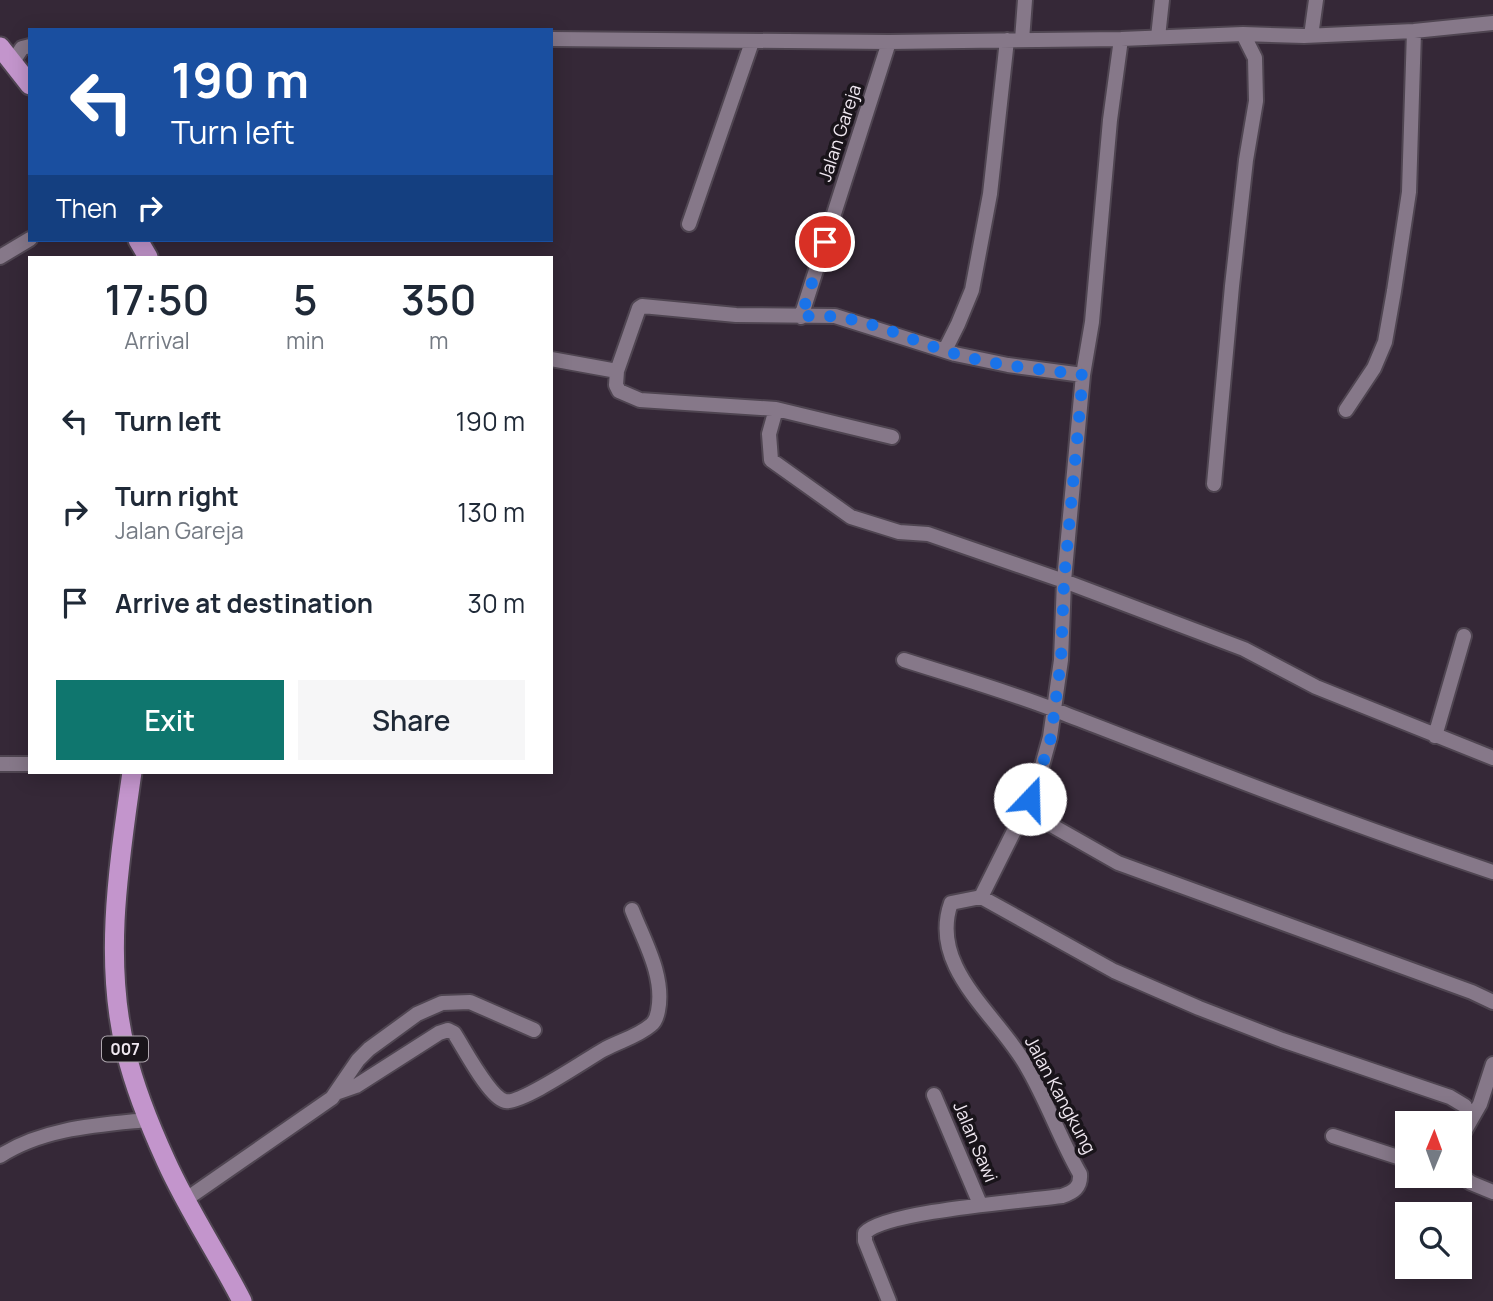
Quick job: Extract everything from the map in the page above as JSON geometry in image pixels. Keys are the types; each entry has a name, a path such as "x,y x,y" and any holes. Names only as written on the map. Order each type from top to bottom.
{"highway":[{"path":"3,51 28,82"},
{"name":"007","path":"132,774 115,900 114,947 123,1041 147,1120 185,1200 242,1301"}],"street":[{"path":"1022,40 1025,0"},
{"path":"1158,37 1162,0"},
{"path":"1311,36 1316,0"},
{"path":"553,39 889,42 1121,39 1243,34 1311,36 1415,31 1493,23"},
{"path":"1346,410 1374,368 1385,342 1390,316 1409,192 1415,31"},
{"path":"1214,484 1232,286 1246,160 1256,101 1255,58 1243,34"},
{"path":"1121,39 1110,120 1092,322 1083,375 1064,581 1061,660 1051,737 1040,773 981,897 1114,971 1282,1040 1450,1097 1465,1106 1466,1111"},
{"path":"945,350 972,290 990,194 1007,40"},
{"path":"690,224 752,41"},
{"name":"Jalan Gareja","path":"801,317 889,42"},
{"path":"3,51 28,46"},
{"path":"0,257 28,240"},
{"path":"892,437 776,409 640,400 619,391 616,385 617,371 639,308 642,306 736,315 835,316 852,319 945,350 1008,365 1083,375"},
{"path":"553,359 617,371"},
{"path":"776,409 769,434 771,460 851,517 899,532 928,534 1064,581 1244,649 1316,687 1493,758"},
{"path":"1435,736 1464,636"},
{"path":"904,660 1054,709 1266,792 1493,872"},
{"path":"0,764 28,764"},
{"path":"1023,809 1118,863 1493,1002"},
{"name":"Jalan Kangkung","path":"889,1301 865,1241 865,1233 869,1229 886,1223 980,1204 1062,1196 1074,1192 1080,1180 1080,1174 1027,1065 1001,1027 971,992 956,970 951,956 946,933 951,903 981,897"},
{"path":"185,1200 336,1093 356,1086 439,1033 448,1030 454,1033 494,1094 504,1101 512,1101 566,1073 606,1048 638,1034 651,1025 656,1017 659,1003 658,980 632,910"},
{"path":"336,1093 358,1059 369,1048 417,1014 442,1003 470,1002 534,1030"},
{"path":"1472,1117 1480,1104 1493,1064"},
{"name":"Jalan Sawi","path":"934,1095 980,1204"},
{"path":"0,1156 18,1147 78,1127 147,1120"},
{"path":"1333,1136 1395,1156"},
{"path":"1472,1182 1489,1191"}],"route":[{"path":"825,242 801,317 812,315 852,319 955,354 1008,365 1083,375 1064,581 1061,660 1051,737 1030,799"}]}
